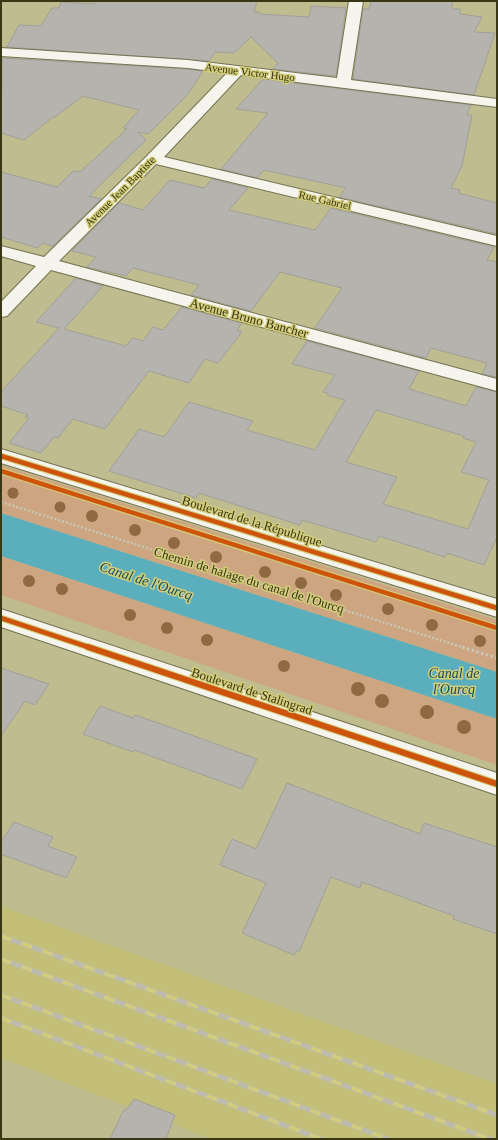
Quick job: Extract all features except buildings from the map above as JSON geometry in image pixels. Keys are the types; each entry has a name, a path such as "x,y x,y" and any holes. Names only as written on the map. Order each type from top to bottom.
{"street":[{"path":"343,84 356,1"},
{"name":"Avenue Victor Hugo","path":"1,52 188,64 497,103"},
{"name":"Avenue Jean Baptiste","path":"1,312 153,159 238,70"},
{"name":"Rue Gabriel","path":"153,159 497,241"},
{"name":"Avenue Bruno Bancher","path":"1,251 497,385"},
{"name":"Boulevard de la République","path":"1,456 497,608"},
{"name":"Boulevard de Stalingrad","path":"1,618 497,784"}],"shaded area":[{"path":"1,465 497,620 497,672 1,513"},
{"path":"1,556 497,719 497,765 1,595"},
{"path":"1,906 497,1084 497,1139 212,1139 1,1058"}],"water":[{"name":"Canal de l'Ourcq","path":"1,513 497,672 497,719 1,556"}],"railway":[{"path":"1,936 497,1115"},
{"path":"1,959 490,1139"},
{"path":"1,995 388,1139"},
{"path":"1,1018 321,1139"}],"cycle path":[{"path":"1,456 497,608"},
{"path":"1,471 497,628"},
{"path":"1,618 497,784"}]}
